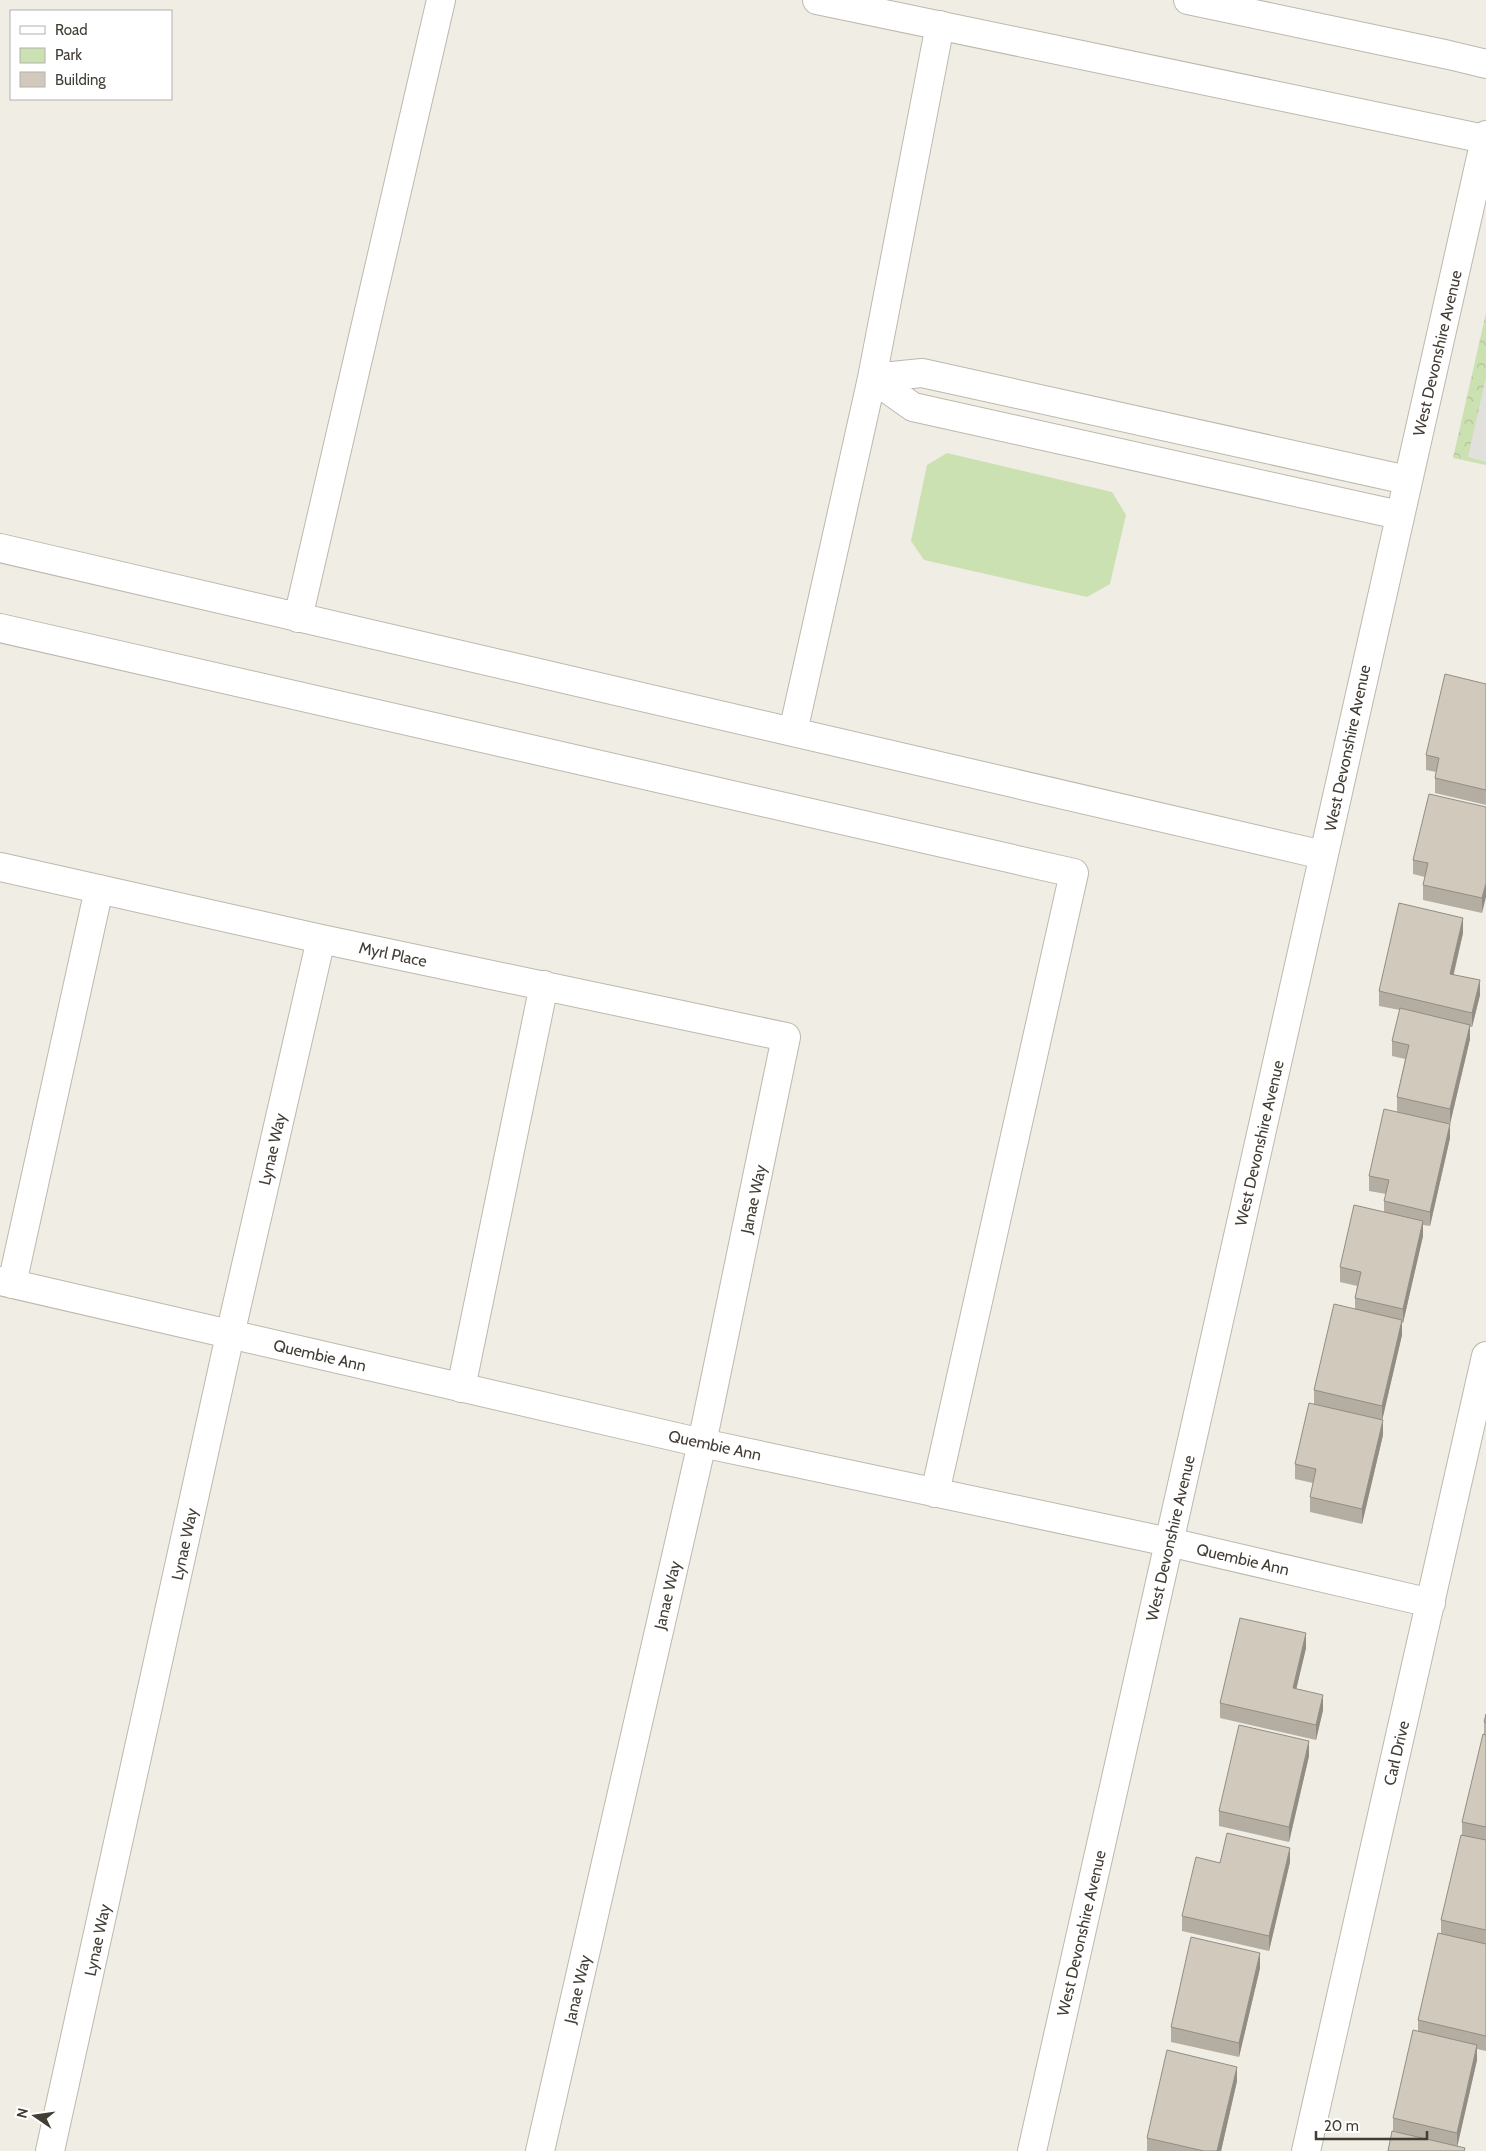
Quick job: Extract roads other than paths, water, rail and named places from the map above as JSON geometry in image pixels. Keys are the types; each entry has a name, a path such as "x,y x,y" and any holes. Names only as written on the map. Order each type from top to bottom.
{"street":[{"path":"298,618 441,0"},
{"path":"818,0 1486,137"},
{"path":"1188,0 1486,64"},
{"path":"793,732 872,378 940,26"},
{"name":"West Devonshire Avenue","path":"1032,2151 1399,515 1486,137"},
{"path":"872,378 922,373 1407,480"},
{"path":"872,378 913,406 1399,515"},
{"path":"1142,458 1150,423"},
{"path":"1267,486 1275,451"},
{"path":"0,548 1324,855"},
{"path":"0,628 1074,873 936,1493"},
{"name":"Myrl Place","path":"0,867 321,938 786,1036"},
{"path":"6,1283 99,889"},
{"name":"Lynae Way","path":"50,2151 230,1334 321,938"},
{"path":"461,1388 544,985"},
{"name":"Janae Way","path":"540,2151 702,1443 786,1036"},
{"name":"Quembie Ann","path":"6,1283 702,1443 1169,1542 1431,1603"},
{"name":"Carl Drive","path":"1306,2151 1486,1356"}]}
